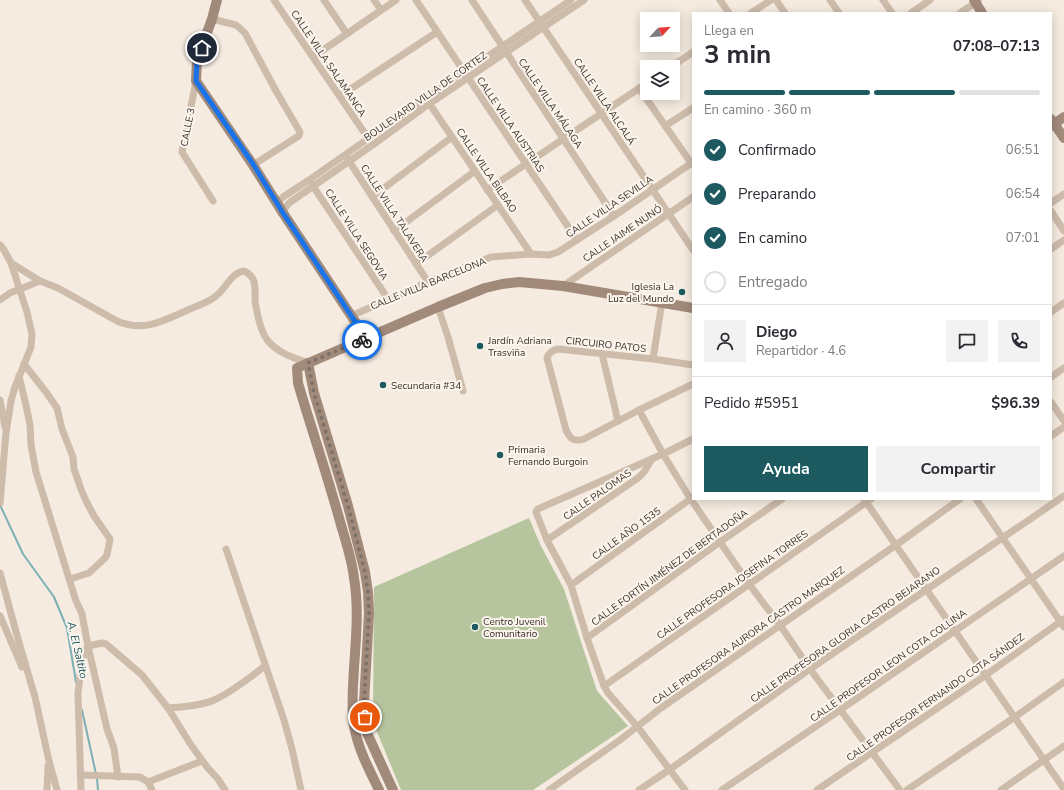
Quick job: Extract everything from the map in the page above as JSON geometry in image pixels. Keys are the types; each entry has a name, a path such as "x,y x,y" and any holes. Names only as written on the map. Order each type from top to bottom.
{"street":[{"name":"CALLE 3","path":"213,201 182,152 196,81 197,60 212,19 217,0"},
{"name":"CALLE VILLA SALAMANCA","path":"274,0 368,138"},
{"path":"324,0 347,34"},
{"path":"374,0 381,10"},
{"path":"313,57 396,0"},
{"name":"CALLE VILLA AUSTRIAS","path":"416,0 577,240"},
{"name":"CALLE VILLA MÁLAGA","path":"472,0 614,216"},
{"name":"CALLE VILLA ALCALÁ","path":"525,0 692,249"},
{"name":"BOULEVARD VILLA DE CORTEZ","path":"541,24 570,0"},
{"name":"BOULEVARD VILLA DE CORTEZ","path":"427,101 374,144 347,158 283,196 280,200 281,209 285,208 289,203 314,186 347,158 368,138 427,101 541,24 582,0"},
{"path":"720,0 728,12"},
{"path":"753,12 771,0"},
{"path":"776,0 784,12"},
{"path":"830,0 838,12"},
{"path":"884,0 891,12"},
{"path":"912,12 930,0"},
{"path":"961,12 976,1 982,12"},
{"path":"212,19 236,25 245,33 300,132 299,136 253,164"},
{"path":"340,96 437,32"},
{"path":"680,61 692,53"},
{"path":"196,81 253,164 366,338"},
{"path":"487,190 640,88"},
{"path":"648,100 692,162"},
{"name":"CALLE VILLA BILBAO","path":"427,101 531,254"},
{"path":"665,126 692,109"},
{"path":"1064,117 1052,123 1064,138"},
{"path":"372,197 452,137"},
{"name":"CALLE VILLA TALAVERA","path":"347,158 428,282"},
{"name":"CALLE VILLA SEVILLA","path":"531,254 554,254 614,216 692,162"},
{"path":"394,230 475,171"},
{"name":"CALLE VILLA SEGOVIA","path":"309,180 388,299"},
{"path":"1052,202 1064,194"},
{"name":"CALLE JAIME NUNÓ","path":"563,286 692,198"},
{"path":"416,264 498,205"},
{"path":"1052,213 1064,231"},
{"path":"1052,248 1064,240"},
{"path":"0,245 11,263 27,312 32,334 31,347 11,401 6,433 0,503"},
{"name":"CALLE VILLA BARCELONA","path":"351,316 428,282 491,257 531,254"},
{"path":"11,263 40,281 65,291 103,314 126,325 136,326 148,326 159,323 216,296 237,273 244,272 250,275 254,283 255,300 264,336 273,346 290,357 308,363"},
{"path":"0,300 10,293 40,281"},
{"path":"296,368 438,307 485,288 502,284 519,282 563,286 692,308"},
{"path":"653,359 662,302"},
{"path":"1052,311 1064,303"},
{"path":"438,307 463,391"},
{"name":"CIRCUIRO PATOS","path":"692,365 653,359 558,349 549,354 547,358 566,430 569,436 578,440 584,439 692,384"},
{"path":"602,354 618,421"},
{"path":"290,357 296,368 298,383 336,509 355,579 355,659 352,708 358,743 366,764 379,790"},
{"path":"308,363 314,393 361,552 368,592 369,613 364,703 367,734 393,790"},
{"path":"24,364 57,408 62,429 73,457 74,469 81,489 94,516 110,539 105,558 89,573 70,579"},
{"path":"1052,376 1064,368"},
{"path":"19,376 30,425 31,445 36,472 76,601 82,614 107,730 114,748 118,777"},
{"path":"0,400 6,433"},
{"path":"1052,403 1064,421"},
{"path":"639,410 663,454 692,497"},
{"path":"1052,435 1064,428"},
{"path":"685,790 637,726 608,693 604,686 587,638 571,585 547,540 536,511 692,440"},
{"name":"CALLE PALOMAS","path":"547,540 638,478 644,472 652,458"},
{"name":"CALLE PROFESORA GLORIA CASTRO BEJARANO","path":"639,790 670,770 810,669 1064,496"},
{"name":"CALLE AÑO 1535","path":"571,585 692,497"},
{"path":"694,500 749,584 900,790"},
{"name":"CALLE FORTÍN JIMÉNEZ DE BERTADOÑA","path":"587,638 781,500"},
{"path":"867,500 896,545 1064,789"},
{"name":"CALLE PROFESORA JOSEFINA TORRES","path":"604,686 867,500"},
{"name":"CALLE PROFESORA AURORA CASTRO MARQUEZ","path":"549,790 661,708 959,500"},
{"path":"977,500 1031,579 1063,622"},
{"path":"336,509 348,506"},
{"path":"226,549 284,720 301,790"},
{"name":"CALLE PROFESOR LEON COTA COLLINA","path":"722,790 1064,556"},
{"path":"0,574 35,697 57,790"},
{"path":"0,616 35,697"},
{"name":"CALLE PROFESOR FERNANDO COTA SÁNDEZ","path":"817,790 1063,622"},
{"path":"88,646 102,642 106,644 142,675 168,708 202,761 218,779 225,790"},
{"path":"81,790 78,693 82,660 88,646"},
{"path":"355,659 367,661"},
{"path":"168,708 212,701 228,692 265,666"},
{"path":"907,790 1064,682"},
{"path":"1001,790 1064,746"},
{"path":"47,790 49,761"},
{"path":"148,782 202,761"},
{"path":"80,775 140,777 148,782 152,790"}],"green space":[{"name":"Centro Juvenil Comunitario","path":"529,518 541,546 564,589 597,691 628,726 533,790 401,790 373,722 374,587"}],"waterway":[{"name":"A. El Saltito","path":"0,505 23,554 54,597 67,628 76,682"},
{"name":"A. El Saltito","path":"82,710 96,774"},
{"name":"A. El Saltito","path":"97,778 98,790"}],"way so far":[{"path":"362,340 308,363 314,393 348,506 365,572 369,613 364,703 365,717"}],"place":[{"name":"Iglesia La Luz del Mundo","path":"682,292"},
{"name":"Jardín Adriana Trasviña","path":"480,346"},
{"name":"Secundaria #34","path":"383,385"},
{"name":"Primaria Fernando Burgoin","path":"500,455"},
{"name":"Centro Juvenil Comunitario","path":"475,627"}],"route":[{"path":"202,48 197,60 196,81 253,164 283,213 366,338 362,340"}]}
